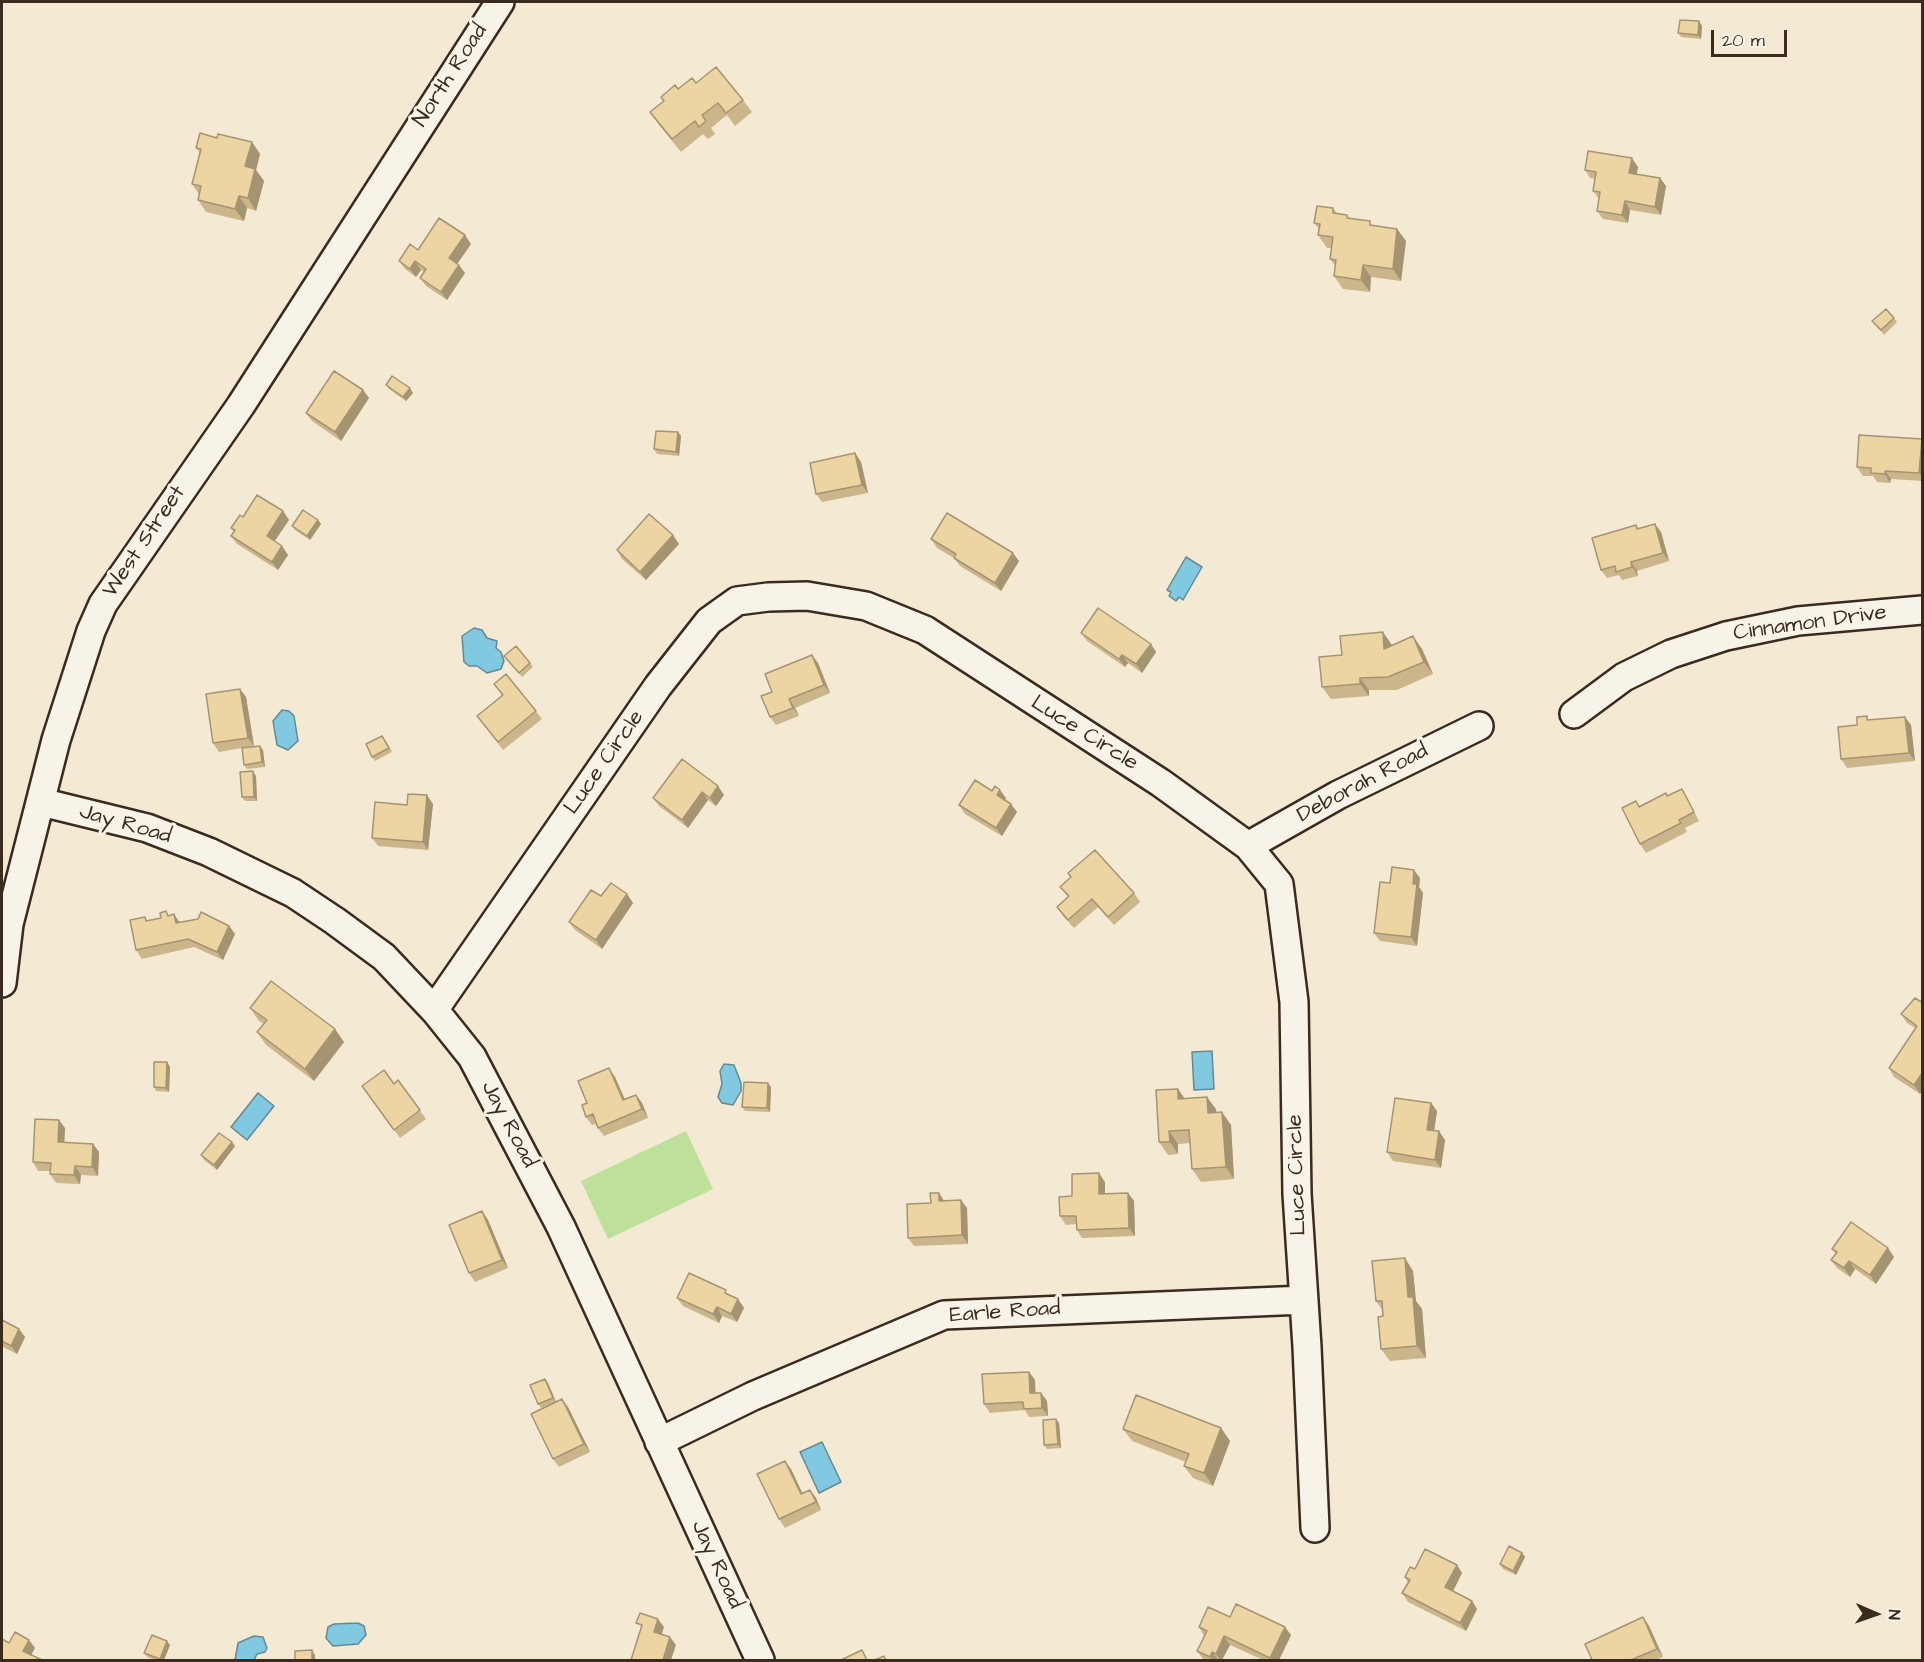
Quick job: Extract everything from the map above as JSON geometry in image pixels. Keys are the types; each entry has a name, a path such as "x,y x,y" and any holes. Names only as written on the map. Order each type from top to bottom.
{"street":[{"name":"North Road","path":"403,151 500,2"},
{"name":"West Street","path":"2,983 9,924 56,740 91,631 103,603 241,405 403,151"},
{"name":"Luce Circle","path":"434,1010 658,686 708,621 738,601 768,597 807,596 866,606 925,630 1161,783 1248,846 1279,884 1294,1002 1297,1194 1315,1528"},
{"name":"Cinnamon Drive","path":"1574,714 1624,677 1671,654 1726,636 1798,621 1923,610"},
{"name":"Deborah Road","path":"1248,846 1338,795 1479,726"},
{"name":"Jay Road","path":"41,802 147,828 208,852 276,884 335,921 384,957 434,1010 472,1057 532,1169 760,1660"},
{"name":"Earle Road","path":"659,1442 753,1396 944,1315 1304,1300"}],"green space":[{"path":"686,1131 713,1189 608,1239 581,1181"}],"water":[{"path":"1186,557 1202,567 1183,600 1179,597 1176,601 1169,596 1171,592 1167,590"},
{"path":"474,628 482,630 487,638 497,641 496,648 501,652 504,661 501,669 487,673 477,666 469,666 464,662 462,636"},
{"path":"282,710 289,711 294,716 298,741 288,750 277,745 273,721"},
{"path":"1212,1051 1214,1089 1194,1090 1192,1052"},
{"path":"724,1064 734,1065 741,1083 741,1091 733,1105 722,1103 718,1097 722,1084 720,1071"},
{"path":"258,1093 274,1106 247,1140 231,1127"},
{"path":"822,1442 841,1482 819,1493 800,1452"},
{"path":"358,1623 364,1626 366,1635 358,1644 333,1646 326,1638 328,1627 334,1624"},
{"path":"254,1636 263,1637 267,1648 265,1652 257,1654 254,1660 235,1660 238,1643"}],"building":[{"path":"1680,20 1699,21 1698,35 1678,33"},
{"path":"716,67 743,100 726,113 718,103 702,115 706,121 699,127 695,121 672,139 650,112 664,101 661,97 675,85 678,89 692,78 696,83"},
{"path":"200,133 217,138 218,134 252,142 245,166 255,169 248,198 239,196 235,209 198,200 201,186 192,184 201,149 196,148"},
{"path":"1588,151 1632,158 1629,173 1660,178 1655,207 1625,201 1622,215 1597,211 1600,192 1593,191 1596,172 1585,170"},
{"path":"1317,206 1333,208 1333,213 1347,215 1347,218 1370,221 1370,225 1397,229 1393,269 1363,265 1361,280 1334,276 1336,260 1330,259 1333,237 1318,235 1320,224 1314,223"},
{"path":"439,218 465,235 449,258 459,265 441,292 420,278 426,269 415,261 410,269 399,261 410,244 418,250"},
{"path":"1886,309 1894,318 1881,330 1872,321"},
{"path":"334,371 363,390 335,432 306,413"},
{"path":"392,376 410,388 403,397 386,385"},
{"path":"656,431 678,432 676,452 654,449"},
{"path":"1859,435 1922,439 1919,473 1885,471 1885,474 1871,473 1871,468 1857,467"},
{"path":"855,453 862,485 816,494 810,463"},
{"path":"257,495 283,511 267,536 282,546 272,562 231,536 235,530 231,528 240,515 243,517"},
{"path":"303,510 318,520 307,536 292,526"},
{"path":"947,513 1013,553 995,583 954,558 956,554 931,539"},
{"path":"649,514 673,535 640,572 617,550"},
{"path":"1655,524 1663,553 1631,562 1632,567 1616,572 1615,566 1601,570 1592,538 1636,525 1637,529"},
{"path":"1098,608 1151,644 1136,664 1122,655 1119,659 1081,633"},
{"path":"1383,632 1384,649 1413,636 1424,662 1388,677 1360,678 1360,684 1322,687 1319,657 1342,655 1340,636"},
{"path":"516,646 530,663 519,673 504,656"},
{"path":"812,655 824,685 789,699 793,708 770,717 761,696 772,692 765,674"},
{"path":"506,674 536,711 498,742 477,716 503,695 494,684"},
{"path":"240,689 248,738 213,743 206,694"},
{"path":"1867,716 1867,720 1905,717 1909,753 1841,759 1838,727 1857,725 1857,717"},
{"path":"382,736 389,748 372,757 366,744"},
{"path":"260,746 262,762 244,765 242,748"},
{"path":"682,759 718,786 710,798 702,792 682,820 653,798"},
{"path":"253,771 254,797 242,797 240,772"},
{"path":"975,780 992,791 995,786 1000,790 997,795 1011,804 996,828 959,805"},
{"path":"1682,789 1694,812 1679,820 1681,823 1640,844 1622,808 1636,801 1639,807 1666,793 1667,796"},
{"path":"408,794 427,795 423,842 372,838 375,802 407,805"},
{"path":"1095,850 1134,893 1108,917 1092,899 1068,920 1057,907 1069,896 1060,887 1071,877 1068,873"},
{"path":"1392,867 1414,870 1413,884 1417,884 1411,937 1374,933 1380,882 1390,883"},
{"path":"611,883 627,894 596,940 569,922 591,890 601,896"},
{"path":"166,911 168,916 174,914 176,923 198,919 201,912 229,926 217,952 188,939 136,950 130,920 145,917 146,921 161,918 160,913"},
{"path":"271,981 335,1029 305,1069 257,1032 267,1020 250,1008"},
{"path":"1915,998 1923,1003 1923,1072 1914,1085 1889,1068 1917,1026 1901,1014"},
{"path":"154,1062 167,1062 166,1088 154,1087"},
{"path":"609,1068 623,1100 636,1095 642,1109 598,1128 593,1114 586,1117 582,1105 587,1103 578,1081"},
{"path":"384,1070 394,1084 398,1080 420,1110 394,1130 362,1086"},
{"path":"744,1082 768,1083 767,1108 742,1107"},
{"path":"1178,1089 1178,1099 1207,1097 1208,1113 1222,1112 1226,1167 1192,1169 1189,1130 1169,1131 1170,1142 1159,1142 1156,1090"},
{"path":"1395,1098 1431,1103 1427,1130 1439,1131 1435,1160 1387,1152"},
{"path":"35,1119 59,1120 58,1142 93,1144 92,1167 75,1166 74,1175 50,1174 51,1163 33,1162"},
{"path":"219,1133 232,1142 214,1165 201,1155"},
{"path":"1099,1173 1099,1194 1128,1193 1129,1228 1077,1230 1076,1216 1060,1216 1059,1197 1072,1196 1072,1174"},
{"path":"930,1193 939,1193 939,1201 961,1200 962,1235 908,1238 907,1204 931,1203"},
{"path":"482,1211 502,1260 469,1273 449,1225"},
{"path":"1851,1222 1888,1248 1870,1275 1849,1261 1844,1268 1831,1260 1837,1252 1832,1249"},
{"path":"1405,1258 1408,1297 1413,1297 1417,1346 1381,1349 1378,1317 1383,1316 1382,1301 1376,1301 1372,1261"},
{"path":"689,1273 726,1290 725,1293 738,1299 731,1314 717,1307 713,1314 677,1298"},
{"path":"2,1320 19,1329 11,1346 2,1341"},
{"path":"1029,1372 1030,1393 1041,1393 1042,1408 1024,1409 1023,1402 984,1404 982,1374"},
{"path":"545,1379 553,1398 538,1404 530,1385"},
{"path":"1136,1395 1221,1428 1204,1473 1184,1466 1189,1454 1123,1429"},
{"path":"562,1399 584,1444 553,1459 531,1414"},
{"path":"1056,1419 1058,1444 1044,1445 1043,1420"},
{"path":"785,1461 801,1494 810,1490 816,1502 779,1519 757,1474"},
{"path":"1509,1546 1522,1553 1513,1571 1500,1564"},
{"path":"1425,1549 1457,1565 1445,1587 1472,1601 1460,1623 1402,1593 1410,1580 1405,1577 1410,1567 1415,1569"},
{"path":"1236,1604 1285,1627 1270,1658 1224,1636 1216,1654 1212,1652 1210,1657 1197,1651 1207,1631 1199,1627 1208,1607 1230,1617"},
{"path":"640,1613 658,1619 654,1632 670,1637 663,1660 631,1660 642,1625 636,1623"},
{"path":"1643,1617 1657,1649 1631,1660 1592,1660 1585,1644"},
{"path":"15,1632 29,1640 23,1651 42,1660 2,1660 2,1639 9,1643"},
{"path":"152,1635 167,1641 160,1659 144,1653"},
{"path":"312,1650 312,1660 295,1660 295,1651"},
{"path":"862,1650 867,1660 841,1660"}]}
